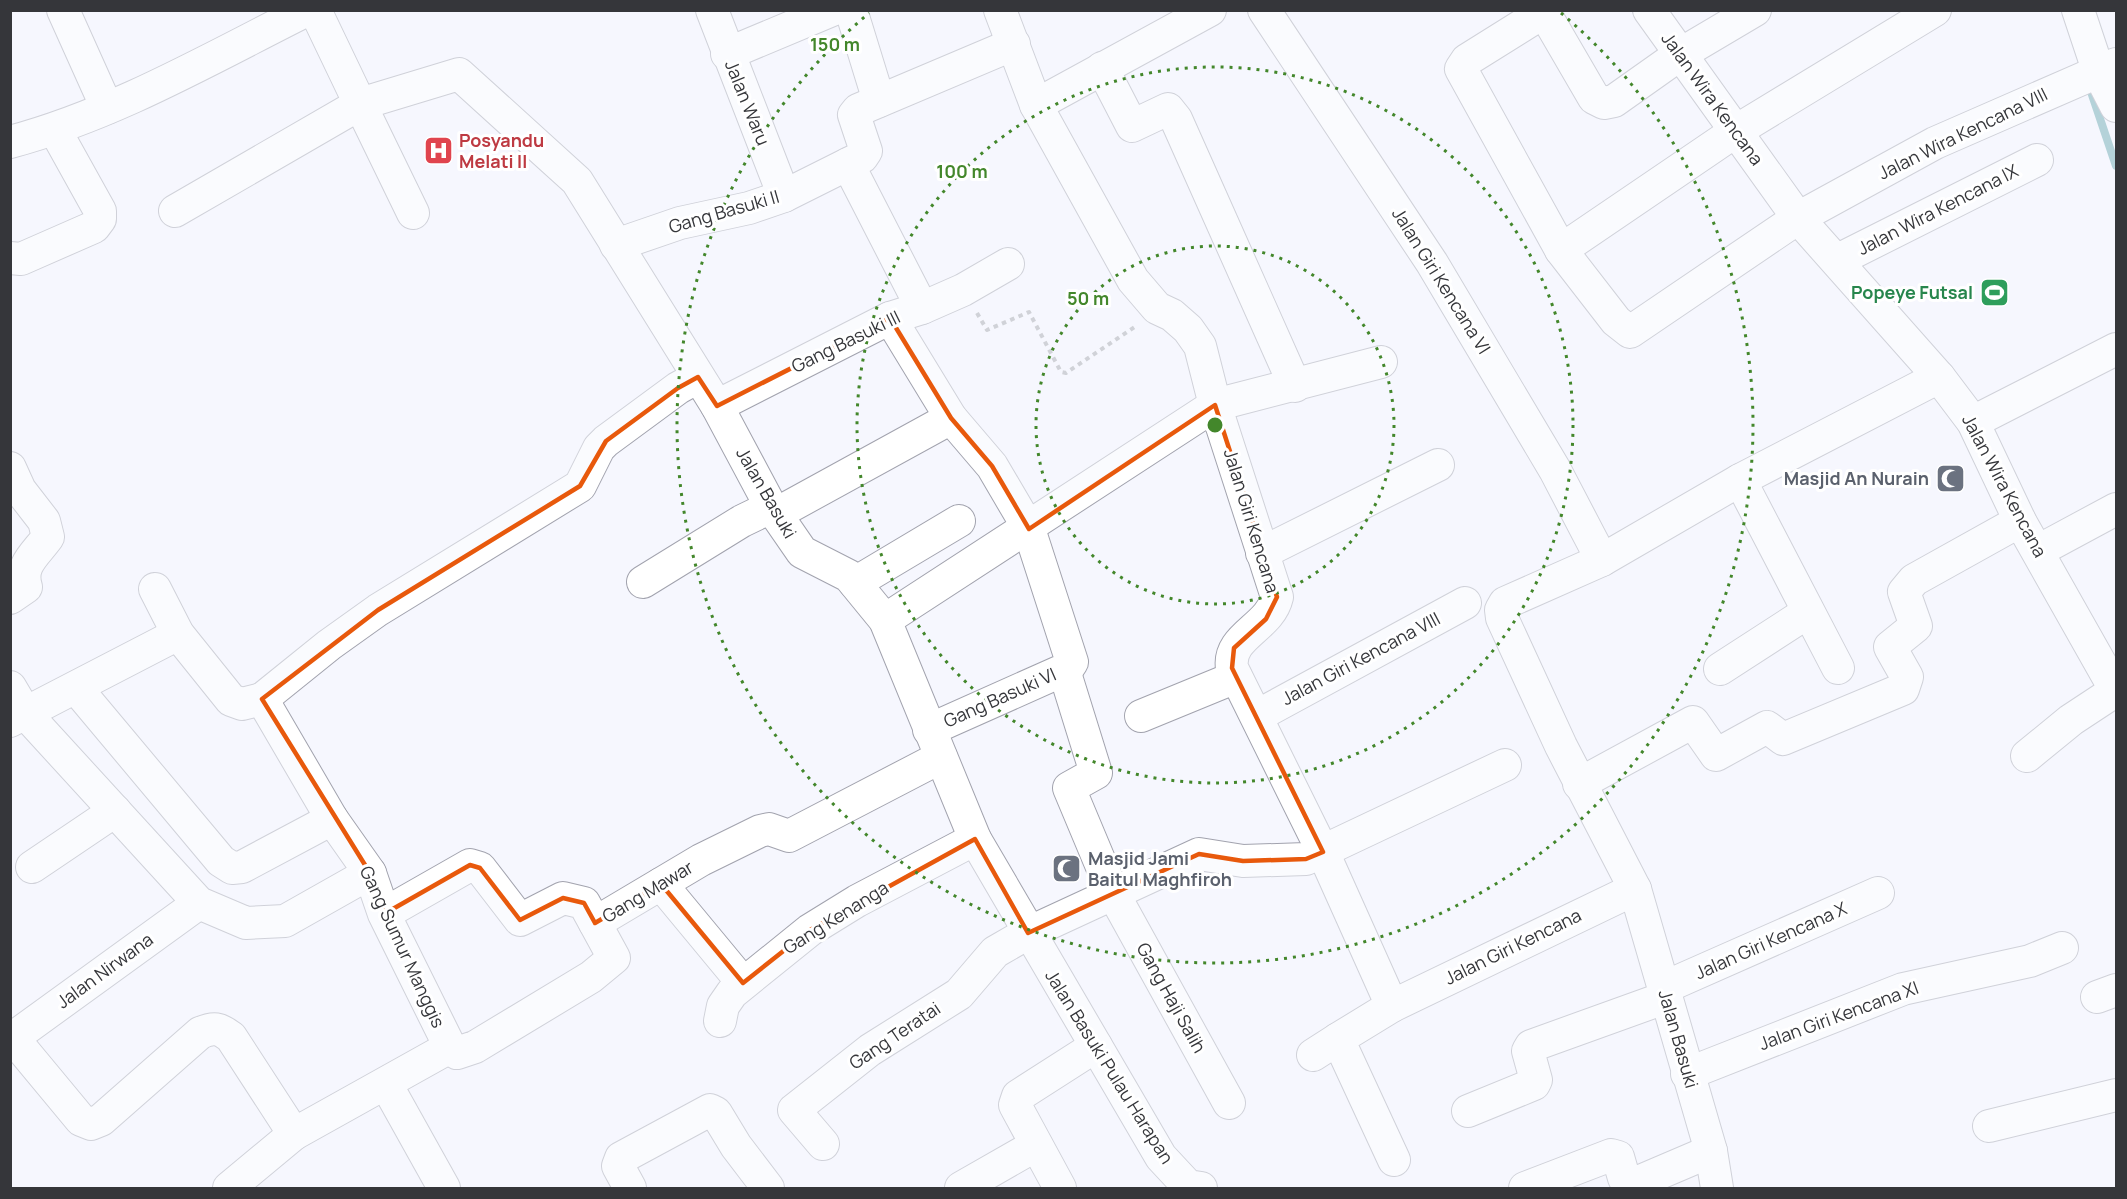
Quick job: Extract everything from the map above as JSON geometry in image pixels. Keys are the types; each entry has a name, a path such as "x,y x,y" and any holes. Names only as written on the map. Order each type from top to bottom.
{"street":[{"path":"63,10 107,108"},
{"path":"10,142 55,130 107,108 307,10"},
{"path":"315,10 413,213"},
{"name":"Jalan Waru","path":"712,10 727,54 784,196"},
{"path":"727,54 832,10"},
{"path":"851,10 879,101"},
{"name":"Jalan Giri Kencana","path":"1000,10 1036,105 1133,280 1157,308 1173,315 1188,329 1200,346 1215,405 1277,597 1274,610 1234,648 1230,657 1236,677 1323,852 1392,1006"},
{"path":"1036,105 1210,10"},
{"name":"Jalan Giri Kencana VI","path":"1264,10 1438,273 1555,470 1602,560"},
{"name":"Jalan Wira Kencana","path":"1649,10 1678,55 1798,218 1838,260 1940,377 1973,422 2020,521 2116,691"},
{"path":"1755,10 1678,55 1614,101 1604,103 1594,98 1546,11 1467,60 1461,69 1561,250 1736,131 1935,10"},
{"path":"2078,10 2095,74 2116,106"},
{"path":"922,308 855,160 865,147 854,115 858,110 1014,44"},
{"path":"1102,69 1132,126 1168,109 1176,119 1295,386"},
{"name":"Jalan Basuki","path":"360,104 459,74 577,181 615,246 717,405 773,511 802,552 849,576 885,620 975,839 1028,933"},
{"name":"Jalan Wira Kencana VIII","path":"1561,250 1616,321 1630,332 1798,218 1935,143 2095,74"},
{"path":"175,211 360,104"},
{"path":"10,258 21,259 32,255 94,227 100,219 100,211 55,130"},
{"name":"Gang Basuki II","path":"615,246 680,223 749,208 784,196 855,160"},
{"name":"Jalan Wira Kencana IX","path":"1838,260 2037,160"},
{"name":"Gang Basuki III","path":"717,405 890,318 922,308 963,290 1008,264"},
{"name":"Gang Basuki VI","path":"890,318 951,418 993,466 1029,528 1072,663 935,743"},
{"path":"1973,422 2116,349"},
{"path":"885,620 1215,405 1381,362"},
{"path":"155,589 178,634 231,700 242,704 262,699 329,645 378,610 580,486 599,448 606,441 678,388 698,377"},
{"path":"1602,560 1740,480 1940,377"},
{"path":"644,582 742,521 773,511 951,418"},
{"path":"1262,553 1438,465"},
{"path":"1740,480 1838,668"},
{"path":"10,598 26,587 22,577 24,568 48,537 44,521 14,484"},
{"path":"2038,551 2116,509"},
{"path":"855,583 959,521"},
{"path":"1579,784 1693,722 1716,755 1767,726 1783,739 1903,689 1907,677 1890,647 1916,626 1904,592 1914,580 2020,521"},
{"name":"Jalan Basuki","path":"1602,560 1505,603 1501,610 1502,618 1579,784 1635,889 1711,1151 1717,1188"},
{"name":"Jalan Giri Kencana VIII","path":"1257,716 1464,603"},
{"path":"1720,669 1808,612"},
{"path":"18,718 178,634"},
{"name":"Gang Haji Salih","path":"1064,669 1096,773 1069,788 1113,893 1229,1102"},
{"path":"1141,716 1236,677"},
{"path":"10,687 18,718 115,811 199,903 246,923 285,921 370,873"},
{"path":"77,689 221,861 232,868 242,867 332,819"},
{"path":"2027,756 2071,720 2116,691"},
{"name":"Gang Sumur Manggis","path":"262,699 332,819 370,873 384,914 450,1047"},
{"name":"Gang Mawar","path":"384,914 470,865 480,868 520,920 563,898 584,903 595,923 661,884 760,831 769,829 789,836 935,743"},
{"path":"1028,933 1199,854 1243,861 1305,859 1505,765"},
{"path":"32,867 115,811"},
{"name":"Gang Kenanga","path":"720,1021 723,1006 743,983 810,930 857,901 975,839"},
{"path":"661,884 743,983"},
{"name":"Jalan Giri Kencana","path":"1394,1160 1325,1047 1392,1006 1635,889"},
{"name":"Jalan Giri Kencana X","path":"1468,1111 1534,1084 1536,1080 1528,1052 1531,1046 1665,993 1878,893"},
{"name":"Jalan Nirwana","path":"12,1039 199,903"},
{"path":"229,1188 294,1134 450,1047 457,1053 475,1047 607,965 614,958 595,923"},
{"name":"Jalan Basuki Pulau Harapan","path":"1028,933 1161,1157 1188,1186 1201,1188"},
{"name":"Gang Teratai","path":"823,1144 794,1110 870,1050 959,994 995,951 1028,933"},
{"name":"Jalan Giri Kencana XI","path":"1687,1074 1903,989 2030,961 2062,948"},
{"path":"12,1039 81,1120 91,1124 101,1120 200,1033 211,1028 220,1029 231,1037 294,1134"},
{"path":"1060,1188 1015,1105 1018,1096 1095,1046"},
{"path":"386,1084 444,1188"},
{"path":"1989,1126 2116,1095"},
{"path":"630,1188 618,1166 621,1158 710,1110 717,1113 736,1146 768,1188"},
{"path":"961,1188 1036,1145"},
{"path":"1525,1188 1611,1155 1618,1157 1624,1178 1636,1183 1711,1151"}],"path":[{"path":"963,290 987,330 1029,312 1061,372 1076,369 1132,330 1157,308"}],"highlighted area":[{"path":"890,318 951,418 992,466 1029,529 1215,405 1277,597 1266,619 1234,648 1232,668 1323,852 1306,859 1243,861 1199,854 1028,933 975,839 810,930 743,983 661,884 595,923 584,903 563,898 520,920 480,868 470,865 384,914 370,873 262,699 378,610 580,486 606,441 678,388 698,377 717,406"}],"waterway":[{"path":"2089,86 2116,166"}],"place":[{"name":"Posyandu Melati II","path":"438,151"},
{"name":"Popeye Futsal","path":"1994,293"},
{"name":"Masjid An Nurain","path":"1950,479"},
{"name":"Masjid Jami Baitul Maghfiroh","path":"1067,869"}]}
